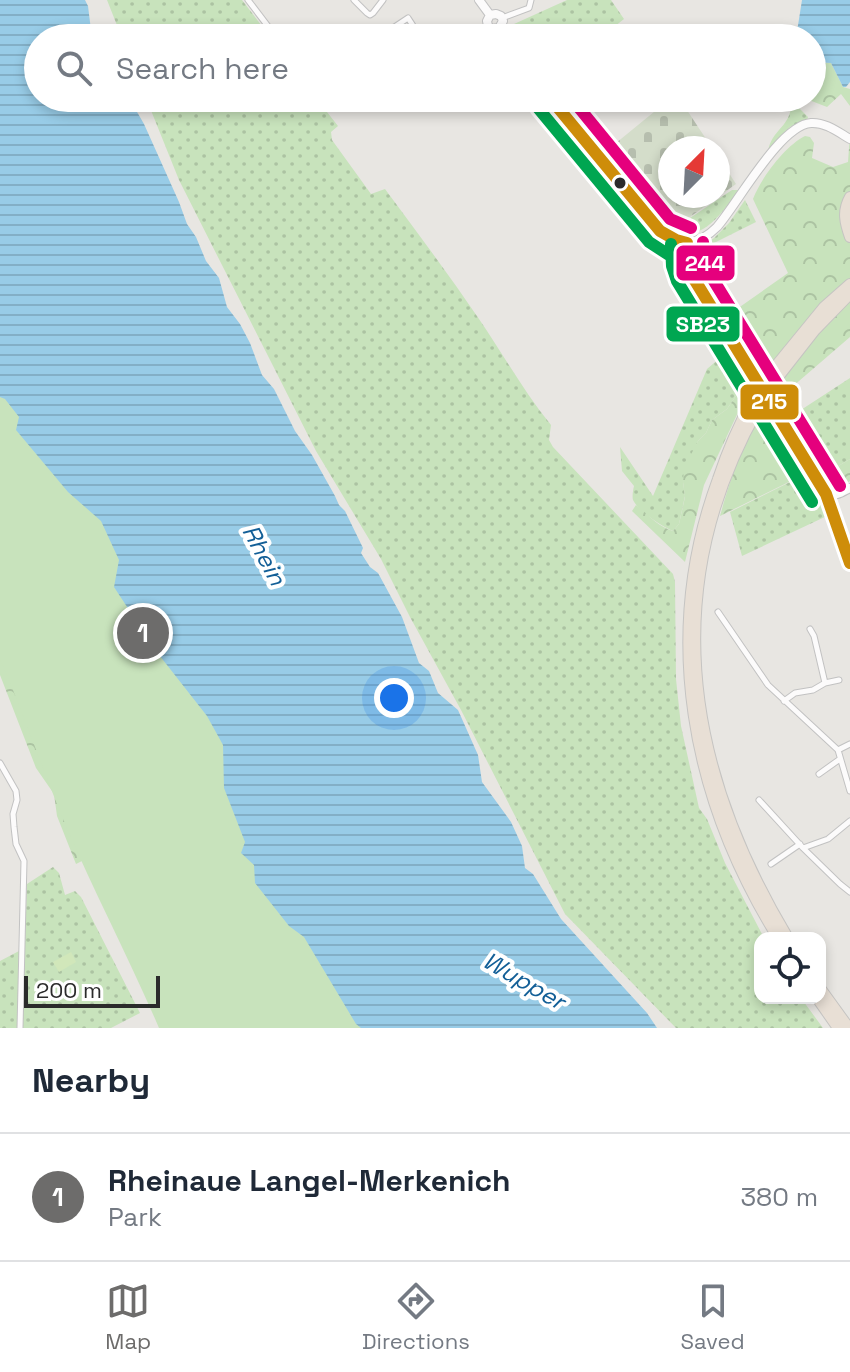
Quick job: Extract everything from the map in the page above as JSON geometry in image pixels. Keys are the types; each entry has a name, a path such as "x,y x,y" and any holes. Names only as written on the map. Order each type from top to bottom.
{"highway":[{"path":"850,197 844,215 850,237"},
{"path":"775,932 737,859 713,797 697,737 688,662 691,582 710,500 733,439 773,377 847,290 850,274"},
{"path":"755,405 712,521 698,592 695,661 701,718 726,814 785,932"},
{"path":"826,996 849,1028"},
{"path":"821,1004 838,1028"}],"street":[{"path":"248,0 266,24"},
{"path":"354,0 370,15 383,0"},
{"path":"479,0 490,15"},
{"path":"502,18 529,8 531,0"},
{"path":"490,15 499,14 503,24"},
{"path":"488,24 490,15"},
{"path":"562,112 660,231 687,243 697,241 717,227 779,142 794,128 819,123 850,139"},
{"path":"687,243 691,274 826,494 850,563"},
{"path":"826,494 837,495 850,488"},
{"path":"841,534 850,533"},
{"path":"718,612 768,685 838,750 850,791"},
{"path":"810,629 825,683"},
{"path":"784,701 795,693 839,680"},
{"path":"838,750 850,744"},
{"path":"819,774 840,759"},
{"path":"0,763 16,791 14,827 16,844 24,861 20,1028"},
{"path":"759,800 850,892"},
{"path":"771,864 802,846 828,839 850,821"}],"green space":[{"path":"107,0 242,0 260,24 116,24"},
{"path":"567,0 611,0 624,19 618,24 514,24"},
{"path":"826,63 831,63 843,87 850,89 850,106 841,94 827,107"},
{"path":"152,112 327,112 338,126 331,132 332,140 371,194 385,189 456,286 551,425 549,440 553,447 673,574 676,679 681,726 699,808 761,932 754,932 754,1004 805,1004 823,1028 676,1028 565,914 381,559 316,451 179,180"},
{"path":"654,112 688,112 704,136 658,136 658,208 702,208 669,232 623,179 631,169 616,143"},
{"path":"790,112 803,112 808,117 790,127 768,152 773,138"},
{"path":"850,134 850,337 777,400 724,318 788,273 753,199 774,163 797,141 805,136 810,137 814,143 812,158 833,167 848,162"},
{"path":"730,175 736,184 730,188"},
{"path":"740,190 730,202 730,191"},
{"path":"745,200 756,222 692,254 729,223"},
{"path":"705,208 725,208 702,230 682,234 669,232"},
{"path":"0,258 499,1028 159,1028 66,826 0,659"},
{"path":"727,352 746,381 727,409 712,420 698,441 683,482 685,496 679,524 673,531 645,514 633,500 634,486 622,471 620,447 653,496 707,369"},
{"path":"850,378 850,459 822,476 787,419"},
{"path":"746,381 749,389 704,485 685,562 632,511 636,505 673,531 679,524 685,497 684,468 712,420 727,409"},
{"path":"765,414 799,477 720,516 743,449"},
{"path":"850,459 850,481 831,489 822,476"},
{"path":"804,475 829,515 742,556 730,512"},
{"path":"0,644 98,853 76,864 57,816 54,794 36,768 0,675"},
{"path":"53,867 59,873 65,895 75,891 81,897 140,1013 111,1028 22,1028 27,884"},
{"path":"19,951 18,1028 0,1028 0,961"},
{"path":"71,952 76,962 59,972 53,962"}],"water":[{"path":"0,0 85,0 90,24 24,24 24,112 137,112 187,224 206,261 219,278 227,307 250,343 262,375 274,389 295,431 345,511 363,548 361,553 378,573 402,617 419,663 429,671 438,693 458,710 478,755 482,782 511,822 522,846 525,868 533,874 561,919 647,1013 657,1028 361,1028 356,1024 304,937 289,926 255,883 254,865 241,853 245,842 224,788 223,745 207,716 156,651 114,587 119,560 101,521 68,492 16,430 19,417 0,397"},
{"path":"802,0 850,0 850,82 846,87 843,87 831,63 826,63 826,24 798,24"}],"transit line":[{"name":"SB23","path":"541,112 649,242 669,255 683,258"},
{"name":"215","path":"562,112 660,231 687,243"},
{"name":"244","path":"582,112 670,219 691,228"},
{"name":"244","path":"703,242 706,268 840,486"},
{"name":"215","path":"687,243 691,274 826,494 850,563"},
{"name":"SB23","path":"671,244 672,266 677,281 812,502"}],"place":[{"name":"Rheinaue Langel-Merkenich","path":"143,633"}],"water label":[{"name":"Rhein","path":"264,555"},
{"name":"Wupper","path":"524,981"}]}
